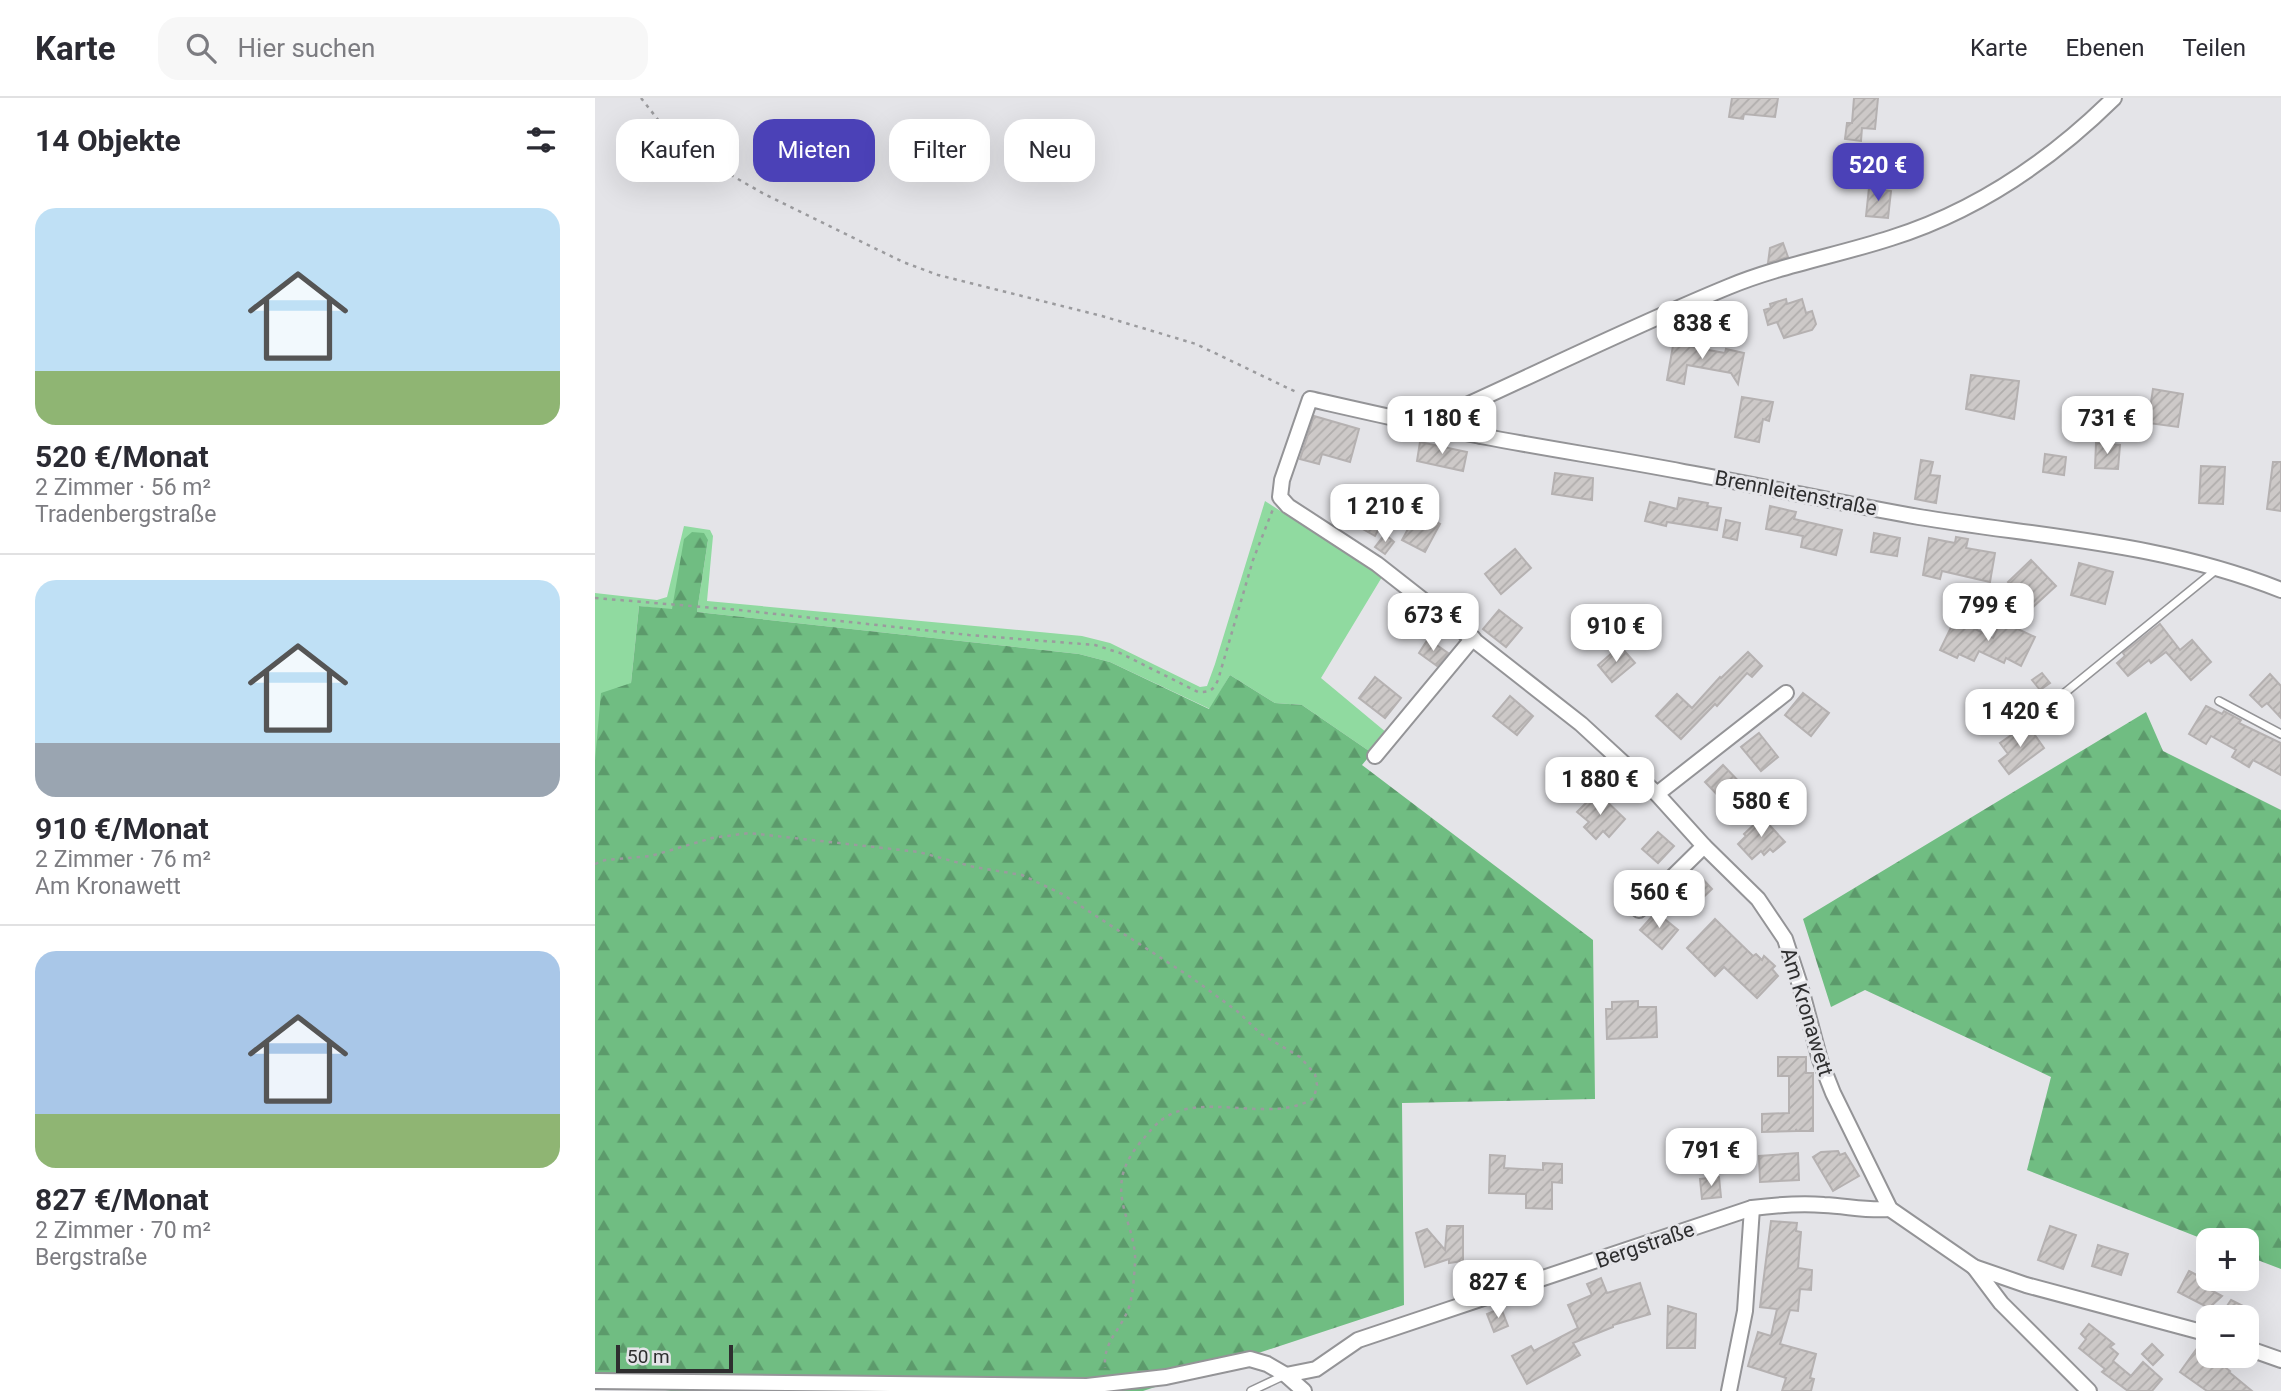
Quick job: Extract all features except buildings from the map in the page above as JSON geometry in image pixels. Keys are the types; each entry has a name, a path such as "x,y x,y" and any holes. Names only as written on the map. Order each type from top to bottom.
{"street":[{"path":"1419,424 1477,401 1727,287 1891,239 1965,209 2028,171 2114,98"},
{"name":"Brennleitenstraße","path":"1310,399 1481,436 1935,519 2123,546 2218,568 2281,590"},
{"path":"1280,497 1282,480 1310,399"},
{"path":"1477,401 1473,418 1481,436"},
{"name":"Am Kronawett","path":"1280,497 1288,506 1377,565 1581,724 1657,794 1704,846 1758,899 1785,939 1820,1060 1833,1093 1890,1209 1974,1267 2026,1285 2196,1331"},
{"path":"1375,756 1473,638"},
{"path":"1657,794 1786,693"},
{"path":"1639,910 1704,846"},
{"name":"Bergstraße","path":"1286,1375 1316,1369 1358,1340 1752,1208 1788,1204 1826,1205 1857,1210 1890,1209"},
{"path":"1729,1391 1745,1311 1752,1208"},
{"path":"1974,1267 2001,1303 2089,1391"},
{"path":"2259,1352 2281,1360"},
{"path":"595,1381 1087,1386 1166,1377 1250,1359 1267,1364 1286,1375 1304,1391"}],"lane":[{"path":"2035,716 2218,568"},
{"path":"2219,701 2281,734"},
{"path":"1251,1391 1286,1375"}],"path":[{"path":"641,98 659,121 705,160 764,194 903,262 939,275 1089,313 1196,344 1310,399"},
{"path":"595,598 739,610 980,636 1083,643 1113,650 1188,688 1207,692 1213,690 1218,680 1253,559 1280,497"},
{"path":"595,863 651,856 712,838 749,833 919,852 974,867 1022,875 1062,894 1192,978 1237,1011 1261,1034 1300,1057 1315,1073 1317,1086 1314,1098 1283,1109 1213,1106 1183,1111 1160,1120 1133,1150 1121,1180 1124,1206 1136,1248 1134,1277 1128,1310 1104,1354 1107,1384"}],"green space":[{"path":"1265,501 1382,577 1321,678 1387,733 1372,753 1302,705 1275,703 1230,675 1210,709 1110,662 1079,654 697,612 708,540 672,610 639,606 631,683 595,760 595,593 657,600 667,597 684,526 710,530 713,536 707,601 1082,636 1110,643 1200,687 1207,686 1215,664"},
{"path":"692,532 704,533 708,540 697,612 1079,654 1110,662 1209,709 1230,675 1275,703 1302,705 1372,753 1362,765 1593,940 1595,1099 1402,1103 1404,1305 1143,1391 671,1391 595,1378 595,760 601,693 631,683 639,606 672,609 684,539"},
{"path":"2146,712 2163,751 2281,810 2281,1269 2259,1261 2259,1228 2196,1228 2196,1236 2027,1170 2051,1077 1865,990 1831,1007 1803,919"}]}
